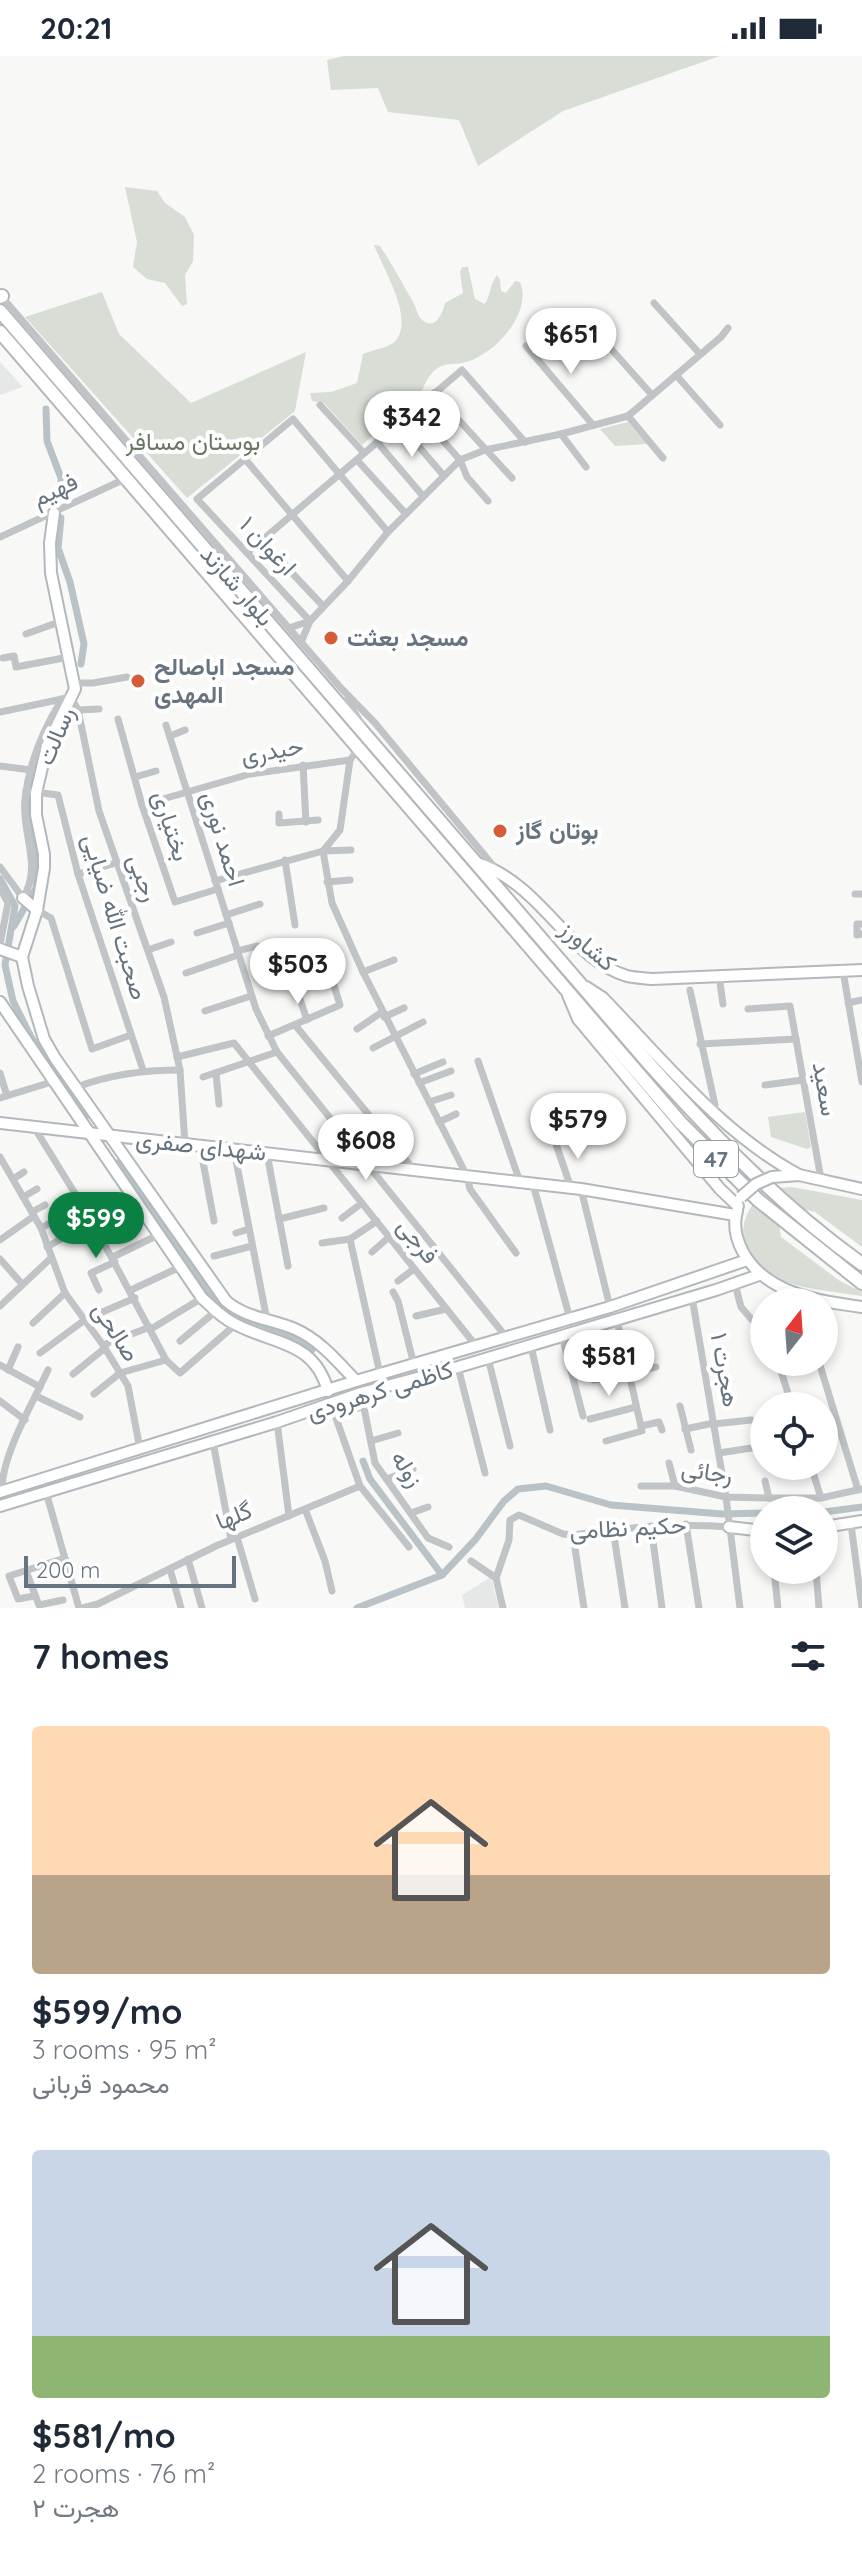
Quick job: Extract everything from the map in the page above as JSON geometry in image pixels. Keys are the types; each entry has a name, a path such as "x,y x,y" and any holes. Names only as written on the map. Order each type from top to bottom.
{"highway":[{"name":"بلوار شازند","path":"0,311 230,569 376,748 599,1006 732,1153 811,1226 862,1264"},
{"name":"بلوار شازند","path":"0,332 681,1123 785,1224 862,1283"}],"street":[{"path":"1,296 230,569 289,628 375,723 496,869"},
{"path":"654,303 700,354"},
{"path":"589,324 652,395"},
{"path":"301,642 310,621 323,606 388,532 460,460 485,450 628,416 728,328"},
{"path":"526,346 593,425"},
{"path":"247,553 462,370 525,442"},
{"path":"676,375 720,425"},
{"path":"434,393 512,478"},
{"path":"320,405 364,453"},
{"path":"415,409 460,460 467,477 488,501"},
{"path":"628,416 663,458"},
{"path":"348,581 245,459 293,419 388,532"},
{"path":"399,423 444,476"},
{"path":"561,434 586,467"},
{"path":"377,442 423,496"},
{"name":"ارغوان ۱","path":"245,459 197,499 310,621"},
{"path":"357,460 406,514"},
{"name":"فهیم","path":"0,537 127,478"},
{"name":"رسالت","path":"22,957 42,891 44,854 31,792 75,683 51,573 50,543 54,513"},
{"path":"262,541 323,606"},
{"path":"26,634 62,621"},
{"path":"289,628 310,621"},
{"path":"3,658 14,656 16,667 69,657"},
{"path":"75,683 127,677"},
{"path":"340,687 376,748"},
{"path":"0,712 67,699"},
{"path":"23,898 31,880 32,859 25,816 31,792 31,770 39,738 67,699"},
{"name":"رجبی","path":"67,699 78,710 99,811 164,997 180,1070 185,1144"},
{"path":"78,710 99,709"},
{"name":"بختیاری","path":"118,719 142,805 175,902 217,885"},
{"name":"احمد نوری","path":"166,725 251,996 268,1036 277,1052 507,1338"},
{"path":"170,736 185,730"},
{"path":"359,748 350,760 340,830 323,851 332,903 383,1015 467,1176 470,1189 516,1253"},
{"name":"حیدری","path":"142,805 250,774 350,760"},
{"path":"303,765 306,822"},
{"path":"0,766 31,770"},
{"path":"135,777 156,771"},
{"name":"صحبت الله ضیایی","path":"31,792 58,795 78,874 143,1070"},
{"path":"279,814 279,823 318,820"},
{"path":"217,885 285,860 323,851 351,850"},
{"path":"285,860 295,925"},
{"name":"کشاورز","path":"475,862 496,869 543,907 580,946 612,970 629,976 652,979 862,970"},
{"path":"78,874 116,863"},
{"path":"0,867 23,898 51,918 92,1049 131,1035"},
{"path":"327,882 350,880"},
{"path":"0,888 8,903 0,946 22,957 44,1039 226,1301 239,1310 293,1328 326,1349 356,1381"},
{"path":"197,933 260,904"},
{"path":"862,924 857,924 857,935 862,934"},
{"path":"148,950 171,942"},
{"path":"186,973 257,946"},
{"path":"300,948 284,952 307,1020"},
{"path":"268,1036 340,1005 323,950"},
{"path":"363,972 394,960"},
{"path":"843,971 862,1082"},
{"path":"719,976 723,1004"},
{"path":"579,983 603,998 714,1113 747,1142 799,1175"},
{"path":"690,990 715,1105 714,1113"},
{"path":"567,993 578,1019 720,1189 738,1206"},
{"path":"205,1011 251,996"},
{"path":"848,1003 862,1000"},
{"name":"سعید","path":"748,1009 790,1006 821,1179"},
{"path":"2,1008 202,1298 235,1325 284,1341 313,1362 321,1369 328,1391"},
{"path":"357,1029 404,1008"},
{"path":"373,1048 423,1022"},
{"path":"295,1025 414,1170"},
{"path":"700,1044 796,1039"},
{"path":"177,1057 234,1043 249,1063"},
{"path":"203,1077 277,1052"},
{"path":"478,1061 520,1182"},
{"path":"414,1074 443,1062"},
{"name":"فرجی","path":"249,1063 477,1347"},
{"path":"77,1087 102,1077 143,1070 180,1070"},
{"path":"419,1083 451,1071"},
{"path":"0,1073 3,1097 55,1081"},
{"path":"216,1073 219,1104"},
{"path":"765,1085 803,1080"},
{"path":"429,1102 451,1095"},
{"path":"439,1122 456,1114"},
{"name":"شهدای صفری","path":"0,1123 738,1206"},
{"path":"34,1127 92,1221 166,1360 180,1373 235,1325"},
{"path":"556,1144 576,1189 610,1307"},
{"path":"200,1146 214,1221"},
{"path":"234,1150 267,1320"},
{"path":"267,1154 288,1266"},
{"name":"صالحی","path":"0,1157 41,1228 65,1293 86,1319 128,1386 140,1449"},
{"path":"13,1179 24,1172"},
{"path":"785,1288 759,1275 747,1260 737,1237 738,1206 756,1184 772,1177 799,1175 862,1189"},
{"path":"533,1184 570,1319"},
{"path":"23,1197 37,1189"},
{"path":"342,1218 362,1203"},
{"path":"0,1240 45,1205"},
{"path":"279,1219 324,1208"},
{"path":"41,1228 66,1214"},
{"path":"47,1247 92,1221"},
{"path":"322,1243 350,1239 377,1221"},
{"path":"99,1290 91,1273 158,1235 171,1224"},
{"path":"236,1233 249,1229"},
{"path":"372,1252 389,1237"},
{"path":"350,1239 380,1374"},
{"path":"214,1256 252,1246"},
{"path":"0,1306 51,1258"},
{"path":"0,1259 22,1284"},
{"name":"کاظمی کرهرودی","path":"1,1491 356,1381 610,1307 747,1260"},
{"path":"40,1353 86,1319 180,1267"},
{"path":"398,1281 414,1269"},
{"path":"710,1273 716,1290"},
{"name":"کاظمی کرهرودی","path":"0,1506 277,1422 361,1393 531,1346 759,1275"},
{"path":"735,1284 741,1307 750,1318"},
{"path":"393,1292 414,1365"},
{"path":"33,1323 65,1293"},
{"name":"هجرت ۱","path":"692,1297 727,1501 740,1608"},
{"path":"73,1374 104,1346 151,1328 202,1298"},
{"path":"838,1303 862,1307"},
{"path":"416,1316 446,1309"},
{"path":"180,1341 216,1311"},
{"path":"617,1320 641,1428"},
{"path":"562,1336 586,1418 636,1407"},
{"path":"531,1346 550,1430"},
{"path":"18,1347 4,1368 40,1387"},
{"path":"313,1362 326,1349"},
{"path":"488,1358 510,1446"},
{"path":"94,1394 120,1373 166,1360"},
{"path":"458,1367 485,1473"},
{"path":"594,1380 656,1367"},
{"path":"1,1491 1,1476 9,1455 48,1370"},
{"path":"824,1376 860,1489"},
{"name":"زوله","path":"361,1393 375,1463 428,1538 449,1547"},
{"path":"36,1396 80,1417"},
{"path":"0,1401 25,1420"},
{"path":"331,1404 360,1486 409,1547"},
{"path":"336,1416 364,1406"},
{"path":"680,1406 691,1450"},
{"path":"685,1429 750,1420"},
{"path":"277,1422 289,1516"},
{"path":"606,1441 659,1422 662,1430"},
{"path":"220,1425 218,1440 234,1538 255,1599"},
{"path":"371,1441 398,1433"},
{"path":"719,1453 750,1448"},
{"path":"0,1450 9,1455"},
{"path":"669,1463 675,1486"},
{"path":"387,1479 413,1469"},
{"path":"765,1481 769,1496"},
{"name":"گلها","path":"81,1608 98,1604 234,1538 360,1486"},
{"name":"رجائی","path":"641,1486 675,1486 727,1501 750,1499"},
{"name":"رجائی","path":"830,1496 860,1489"},
{"path":"46,1492 81,1608"},
{"path":"411,1513 428,1507"},
{"path":"305,1509 325,1561 332,1591"},
{"name":"حکیم نظامی","path":"496,1578 509,1540 510,1520 514,1516 524,1516 563,1534 573,1535 686,1524 750,1529"},
{"path":"856,1522 862,1608"},
{"path":"686,1524 699,1608"},
{"path":"651,1526 662,1608"},
{"path":"613,1529 625,1608"},
{"path":"573,1535 584,1608"},
{"path":"34,1596 21,1600 15,1596 9,1576 65,1558"},
{"path":"188,1559 202,1608"},
{"path":"471,1561 496,1578 503,1608"},
{"path":"170,1569 181,1608"},
{"path":"26,1571 36,1602 42,1605 63,1600"},
{"path":"775,1584 778,1608"},
{"path":"817,1584 819,1608"}],"shaded area":[{"path":"0,362 23,387 0,395"},
{"path":"491,1577 499,1608 465,1608 462,1595"}],"green space":[{"path":"344,56 720,56 563,111 478,166 459,120 388,112 378,88 331,90 327,60"},
{"path":"125,187 157,191 165,203 185,217 194,235 193,261 185,275 187,304 182,306 165,283 147,279 133,267 137,242"},
{"path":"374,245 380,246 420,317 430,324 440,316 445,303 463,293 462,267 468,267 475,299 485,304 497,275 501,291 506,293 515,281 520,282 523,294 516,319 499,342 477,358 436,369 417,402 407,405 362,445 324,403 312,401 310,393 331,392 357,383 363,354 397,339 401,329 399,305"},
{"name":"بوستان مسافر","path":"102,292 119,334 191,403 306,352 295,411 187,498 25,317"},
{"path":"628,422 647,444 615,446 600,429"},
{"path":"805,1112 811,1147 807,1149 771,1137 768,1117"},
{"path":"792,1187 862,1200 862,1247 815,1212 805,1210 780,1188"},
{"path":"753,1204 779,1226 781,1237 840,1281 862,1292 862,1296 838,1292 838,1288 793,1284 768,1274 759,1267 746,1245 743,1233"}],"waterway":[{"path":"46,409 47,441 61,478 61,492"},
{"path":"61,518 58,548 70,582 84,644 81,664"},
{"path":"14,926 36,888 37,857 29,796 40,746"},
{"path":"0,879 15,906 5,965 13,1001 31,1037 86,1116"},
{"path":"117,1163 210,1292 231,1313 283,1332 312,1350"},
{"path":"363,1461 370,1479 442,1575"},
{"path":"357,1608 442,1575 475,1540 504,1501 518,1489 546,1486 611,1505 750,1513"},
{"path":"838,1510 862,1507"}],"place":[{"name":"مسجد بعثت","path":"331,638"},
{"name":"مسجد اباصالح المهدی","path":"138,681"},
{"name":"بوتان گاز","path":"500,831"}]}
